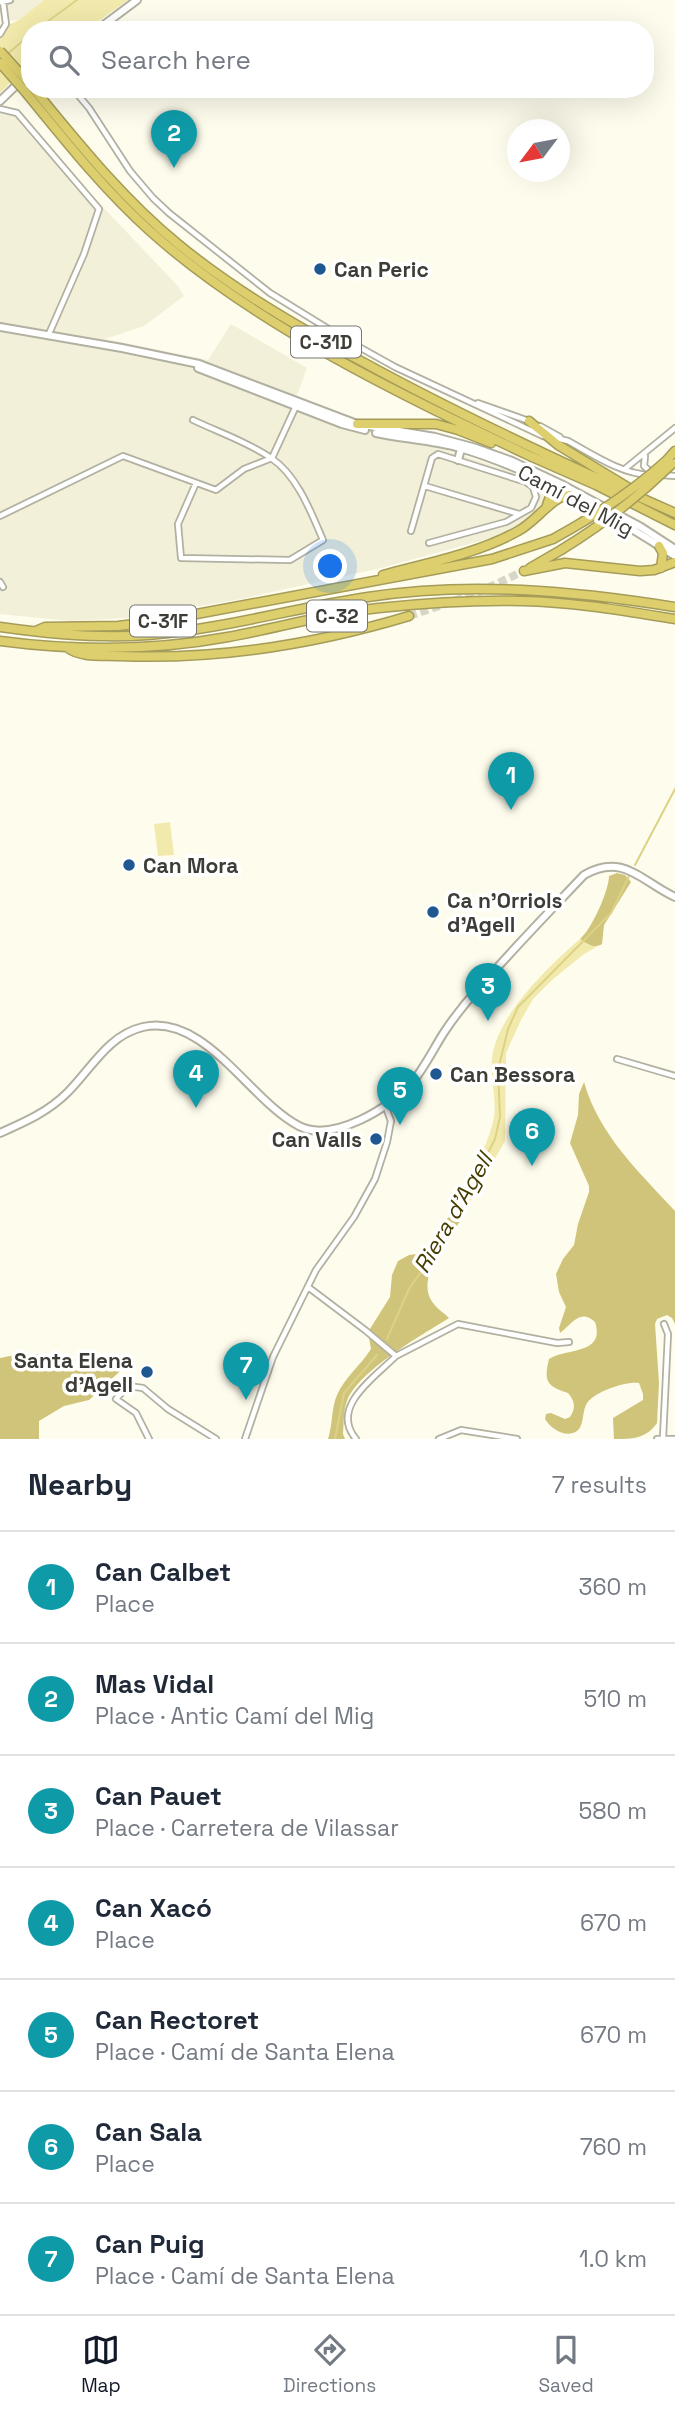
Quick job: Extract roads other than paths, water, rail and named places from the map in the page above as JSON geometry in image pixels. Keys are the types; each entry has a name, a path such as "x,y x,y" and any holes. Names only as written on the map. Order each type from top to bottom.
{"highway":[{"name":"C-31D","path":"0,51 21,77"},
{"name":"C-31D","path":"0,63 21,80"},
{"name":"C-31D","path":"37,98 79,157 122,205 172,250 213,281 357,369 455,420 675,525"},
{"name":"C-31D","path":"41,98 135,205 178,243 228,281 295,324 396,380 532,448 675,513"},
{"path":"529,421 564,450 655,504"},
{"path":"357,424 443,425 532,457"},
{"name":"C-31F","path":"661,568 640,571 565,563 524,571 604,523 643,492 672,462 675,451"},
{"name":"C-31F","path":"34,632 45,627 118,626 159,621 492,559 553,539 597,516 672,462"},
{"path":"545,482 551,494 545,511"},
{"path":"354,585 505,538 525,527 557,498 570,495"},
{"path":"659,546 663,553 661,568"},
{"path":"661,568 675,562"},
{"name":"C-32","path":"0,627 89,636 146,635 224,625 370,596 440,590 527,589 612,597 675,607"},
{"name":"C-32","path":"0,641 68,648 183,644 375,608 439,602 523,601 610,609 675,619"},
{"name":"C-31F","path":"68,648 75,653 104,656 210,655 282,646 409,616"}],"street":[{"path":"0,34 6,24 1,2 10,0"},
{"path":"109,21 137,0"},
{"path":"0,101 21,81"},
{"path":"81,98 130,171 153,198 242,273 270,293 395,367 533,433 568,441"},
{"path":"0,109 17,113 99,209 84,254 48,336"},
{"name":"Camí del Mig","path":"0,327 122,348 212,368 356,429 461,449"},
{"name":"Camí del Mig","path":"178,360 296,406 357,424 476,448 520,465 600,505 675,549"},
{"name":"Camí del Mig","path":"249,383 293,402 296,406"},
{"path":"456,395 529,421 625,469 644,474 675,476"},
{"path":"0,516 123,456 216,490 244,468 272,458 296,406"},
{"path":"193,420 272,458 295,485 311,511 323,540 290,560 181,558 178,524 196,482"},
{"path":"625,469 675,428"},
{"name":"Camí del Mig","path":"427,436 526,472 675,556"},
{"path":"458,460 461,449"},
{"name":"Camí del Mig","path":"474,453 476,450 520,465"},
{"path":"470,463 474,453"},
{"path":"411,531 432,458 438,454 526,482 533,487 536,497 531,508 510,520 429,543"},
{"path":"646,454 644,466 653,475"},
{"path":"425,486 519,514"},
{"path":"510,512 510,520"},
{"path":"0,1133 36,1117 53,1105 109,1045 120,1037 143,1027 156,1026 169,1027 195,1037 276,1109 303,1128 315,1131 338,1129 385,1105 412,1082 450,1023 478,988 584,875 602,867 624,868 673,896"},
{"path":"617,1059 675,1076"},
{"path":"245,1439 273,1357 329,1249 354,1217 374,1179 391,1121 385,1105"},
{"path":"308,1287 396,1356"},
{"path":"356,1439 349,1432 348,1420 349,1406 354,1397 396,1356 458,1324 557,1343 569,1342"},
{"path":"663,1438 668,1334 664,1324"},
{"path":"149,1439 136,1413 116,1399 128,1386 143,1388 168,1409 216,1439"},
{"path":"439,1439 461,1430 517,1439"},
{"path":"657,1439 675,1438"}],"waterway":[{"path":"48,21 77,0"},
{"path":"6,55 21,42"},
{"name":"Riera d'Agell","path":"635,865 675,789"},
{"name":"Riera d'Agell","path":"387,1339 409,1289 425,1266 435,1242 456,1216 495,1139 500,1117 498,1070 508,1029 518,1007 611,913 629,876"},
{"name":"Riera d'Agell","path":"335,1439 344,1393 377,1355"}],"tunnel":[{"path":"409,616 472,595 524,571"}],"place":[{"name":"Mas Vidal","path":"174,168"},
{"name":"Can Peric","path":"320,269"},
{"name":"Can Calbet","path":"511,810"},
{"name":"Can Mora","path":"129,865"},
{"name":"Ca n'Orriols d'Agell","path":"433,912"},
{"name":"Can Pauet","path":"488,1021"},
{"name":"Can Bessora","path":"436,1074"},
{"name":"Can Xacó","path":"196,1108"},
{"name":"Can Rectoret","path":"400,1125"},
{"name":"Can Valls","path":"376,1139"},
{"name":"Can Sala","path":"532,1166"},
{"name":"Santa Elena d'Agell","path":"147,1372"},
{"name":"Can Puig","path":"246,1400"}]}
